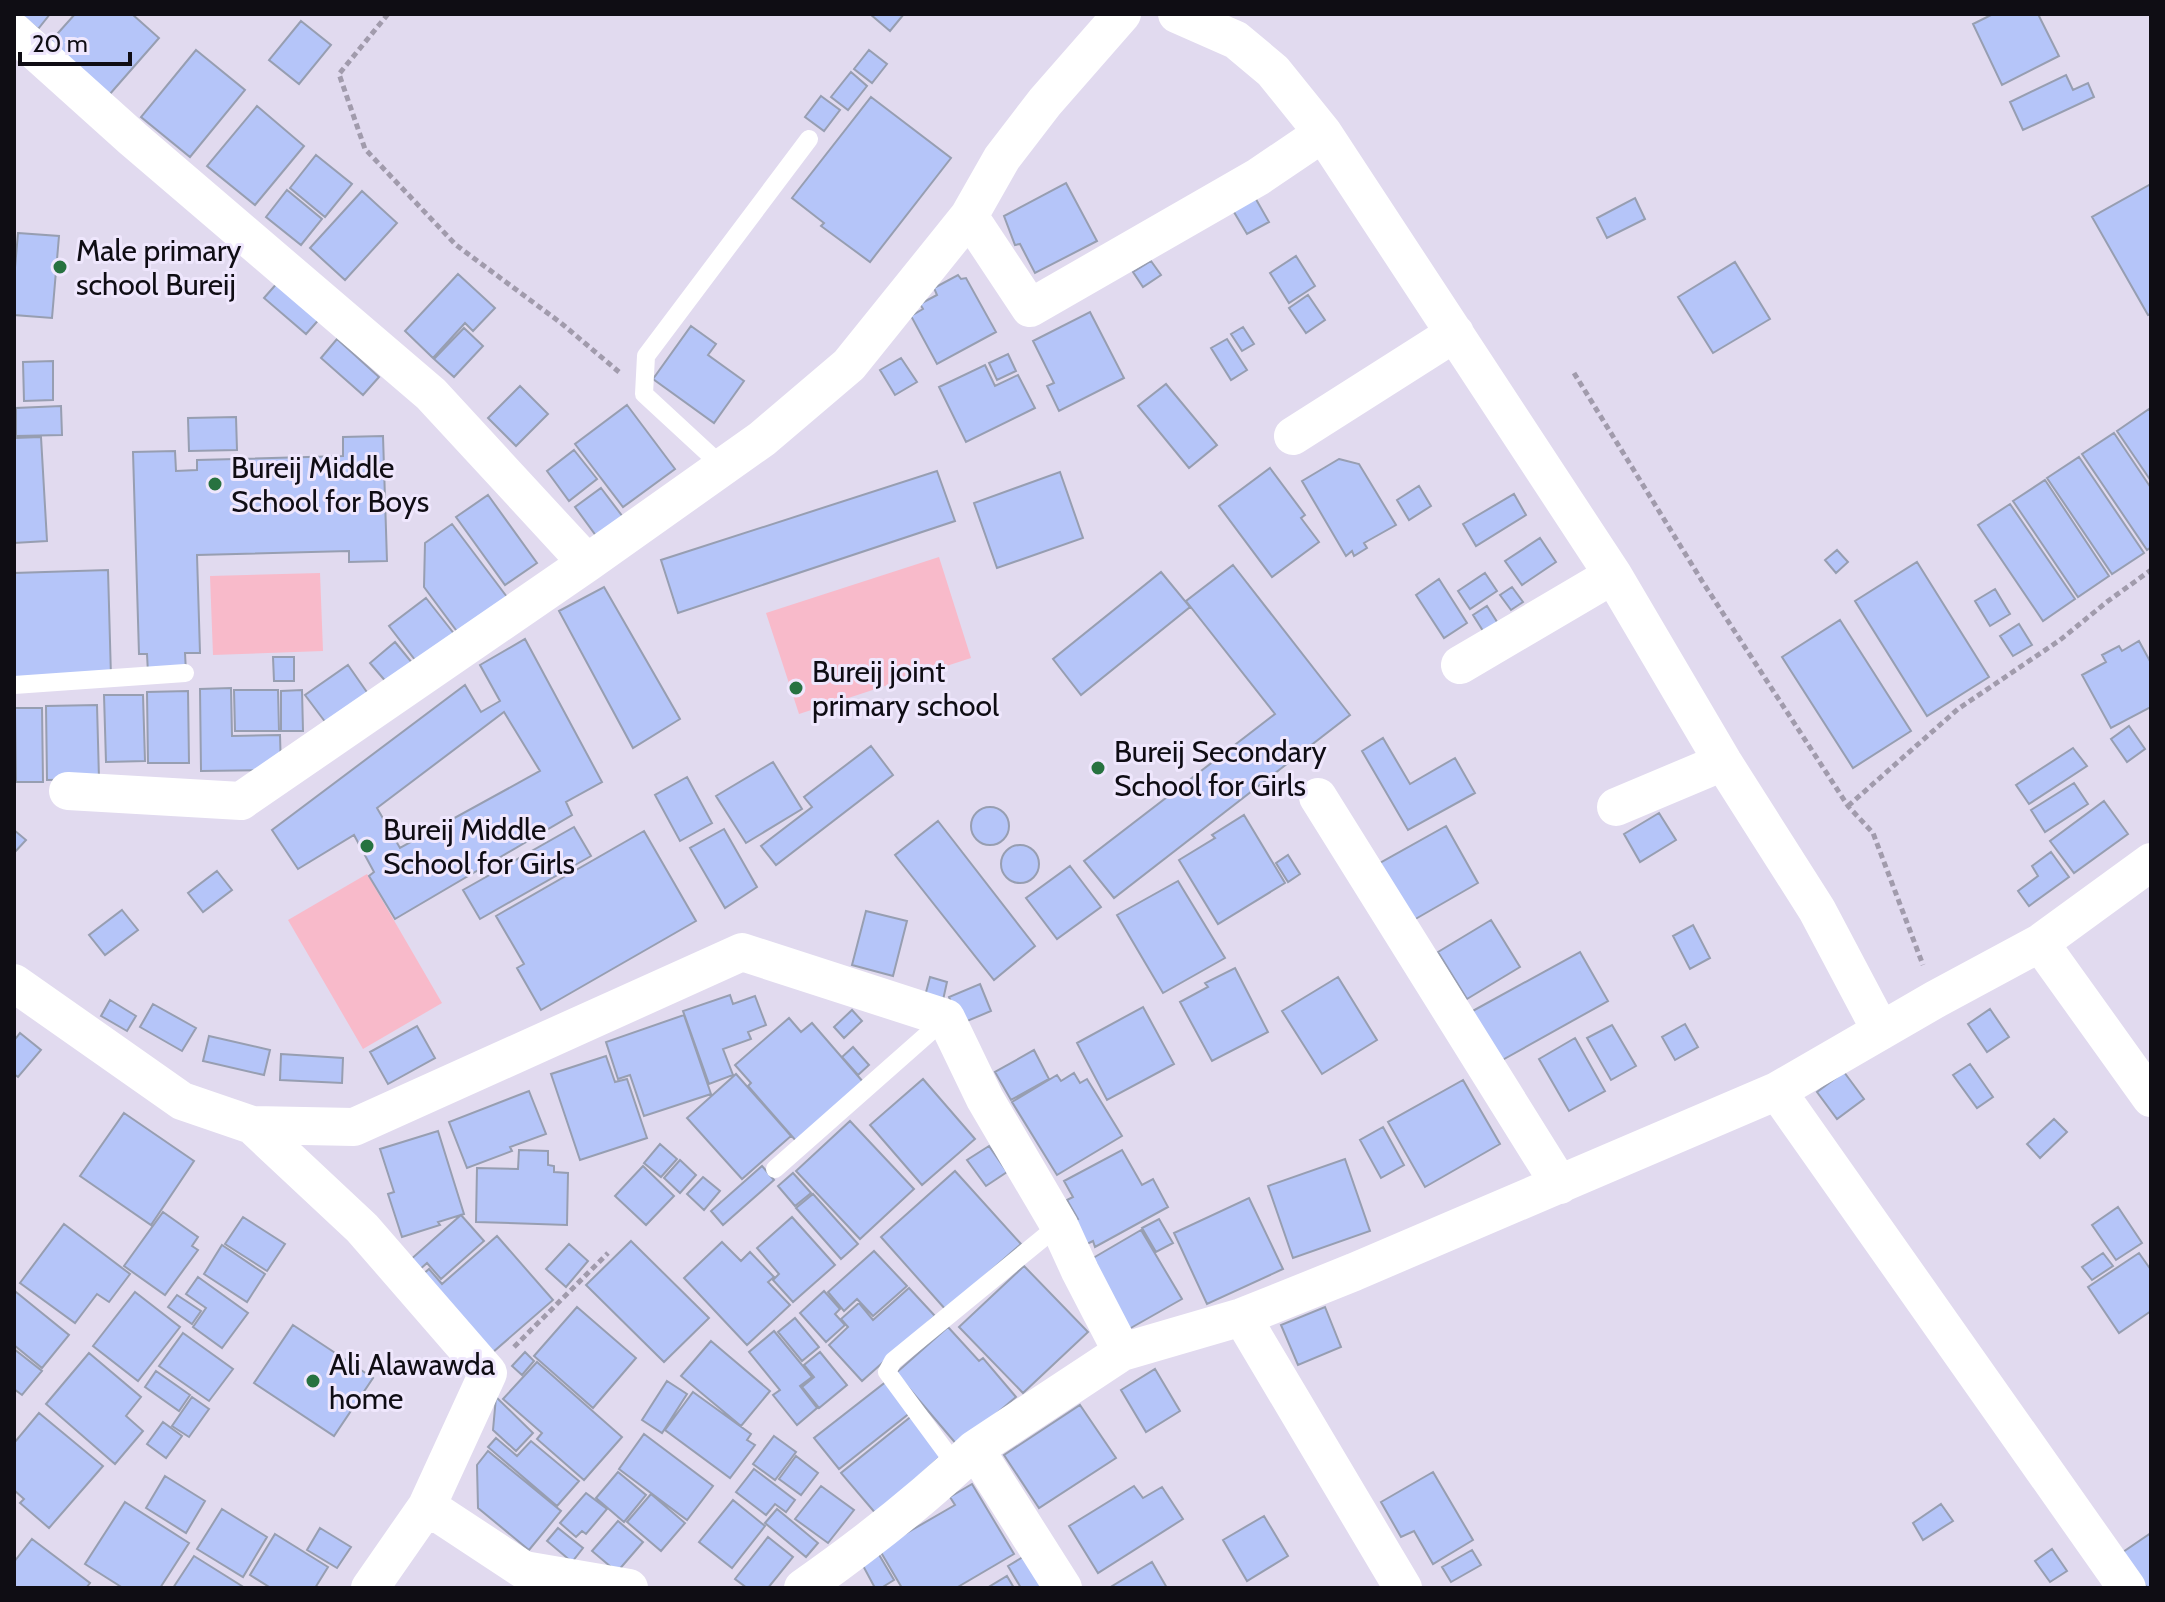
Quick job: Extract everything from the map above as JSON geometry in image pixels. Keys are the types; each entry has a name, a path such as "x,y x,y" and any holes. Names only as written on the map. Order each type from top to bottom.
{"street":[{"path":"68,791 241,801 762,439 849,365 969,216 1002,158 1045,102 1122,14"},
{"path":"1177,14 1236,40 1273,71 1323,133 1613,575 1723,762 1817,910 1881,1031"},
{"path":"14,32 133,139 431,394 587,563"},
{"path":"969,216 1030,308 1258,177 1323,133"},
{"path":"1293,436 1455,333"},
{"path":"1460,665 1613,575"},
{"path":"1616,807 1723,762"},
{"path":"1318,797 1560,1185"},
{"path":"803,1588 852,1553 966,1458 1122,1352 1242,1317 1777,1091 2040,943 2151,862"},
{"path":"2040,943 2151,1098"},
{"path":"14,983 182,1101 252,1125 354,1127 742,952 946,1018 985,1099 1059,1225 1122,1352"},
{"path":"1777,1091 2127,1588"},
{"path":"252,1125 362,1228 488,1373 427,1506 370,1588"},
{"path":"1242,1317 1403,1588"},
{"path":"966,1458 1063,1588"},
{"path":"427,1506 524,1570 629,1588"}],"lane":[{"path":"723,467 644,394 646,356 809,139"},
{"path":"14,685 185,673"},
{"path":"775,1169 946,1018"},
{"path":"966,1458 887,1372 893,1361 1059,1225"}],"path":[{"path":"388,14 339,74 365,149 456,245 561,323 644,394"},
{"path":"1574,373 1702,581 1848,806 1873,833 1936,999"},
{"path":"1848,806 1958,709 2060,640 2151,570"},
{"path":"488,1373 608,1253"}],"shaded area":[{"path":"939,557 971,658 799,714 766,613"},
{"path":"320,573 323,651 213,655 210,576"},
{"path":"367,874 442,1003 363,1049 288,920"}],"building":[{"path":"20,14 50,14 38,29"},
{"path":"75,14 132,14 159,38 102,103 42,51"},
{"path":"870,14 904,14 890,31"},
{"path":"1993,14 2038,14 2059,56 2002,85 1973,24"},
{"path":"301,21 331,45 299,84 269,60"},
{"path":"196,50 245,90 190,157 141,117"},
{"path":"869,50 887,64 872,83 854,69"},
{"path":"851,72 867,86 848,110 831,97"},
{"path":"2066,75 2073,90 2088,83 2094,97 2023,130 2010,102"},
{"path":"821,96 840,110 824,131 805,117"},
{"path":"871,97 951,158 870,262 821,226 824,223 792,198"},
{"path":"257,106 304,146 255,205 207,166"},
{"path":"316,155 352,184 325,217 290,188"},
{"path":"1066,183 1097,241 1035,273 1020,244 1015,245 1004,216"},
{"path":"2151,184 2151,314 2148,315 2092,217"},
{"path":"287,190 322,219 301,245 266,217"},
{"path":"362,191 397,223 345,280 310,248"},
{"path":"1253,194 1269,222 1247,234 1231,207"},
{"path":"1635,198 1645,219 1607,238 1597,218"},
{"path":"18,233 59,236 52,318 14,315"},
{"path":"1296,256 1315,286 1289,303 1270,273"},
{"path":"1151,261 1161,275 1143,287 1133,272"},
{"path":"1735,262 1770,319 1713,353 1678,297"},
{"path":"458,274 495,308 473,331 465,323 433,358 405,331"},
{"path":"958,275 961,279 966,278 996,332 937,364 911,316 923,309 920,304 937,295 934,288"},
{"path":"279,281 322,316 306,334 264,298"},
{"path":"1308,295 1325,320 1306,333 1289,308"},
{"path":"1090,312 1124,378 1059,411 1047,386 1054,383 1033,341"},
{"path":"691,326 716,344 708,355 744,381 714,423 653,379"},
{"path":"1243,327 1254,344 1242,351 1231,334"},
{"path":"464,328 483,346 454,377 434,359"},
{"path":"337,339 379,377 363,395 321,358"},
{"path":"1227,339 1247,370 1231,380 1211,348"},
{"path":"1008,354 1016,371 997,380 989,363"},
{"path":"901,358 917,382 895,395 880,370"},
{"path":"53,361 53,400 24,401 23,362"},
{"path":"985,365 995,386 1018,375 1035,408 966,442 939,387"},
{"path":"1166,384 1217,445 1189,468 1138,406"},
{"path":"520,386 548,414 516,446 488,418"},
{"path":"627,405 675,469 623,507 575,444"},
{"path":"61,406 62,435 16,436 16,408"},
{"path":"2149,409 2151,413 2151,481 2117,431"},
{"path":"236,417 237,450 189,451 188,418"},
{"path":"2114,433 2151,488 2151,547 2147,550 2082,454"},
{"path":"383,436 387,561 349,562 349,551 197,555 200,653 185,653 186,672 148,673 147,654 139,654 133,452 175,451 176,471 197,470 197,460 343,456 343,437"},
{"path":"41,437 47,541 14,543 14,438"},
{"path":"574,450 597,479 569,501 547,471"},
{"path":"2079,457 2144,553 2112,574 2047,478"},
{"path":"1339,459 1359,464 1396,525 1364,543 1367,548 1354,556 1352,551 1346,556 1302,481"},
{"path":"1270,468 1305,515 1301,518 1319,542 1272,577 1219,506"},
{"path":"937,471 955,521 678,613 661,560"},
{"path":"1060,472 1083,538 997,568 974,503"},
{"path":"2045,480 2109,576 2078,597 2013,501"},
{"path":"1419,486 1431,506 1409,520 1397,500"},
{"path":"601,488 623,517 597,537 575,507"},
{"path":"1514,494 1526,515 1476,546 1463,524"},
{"path":"488,495 537,563 505,585 456,517"},
{"path":"2010,504 2075,599 2043,621 1978,525"},
{"path":"452,524 507,597 459,634 424,587 425,543"},
{"path":"1540,538 1556,562 1522,585 1505,561"},
{"path":"1837,550 1848,562 1836,573 1825,560"},
{"path":"1917,562 1989,677 1927,716 1855,601"},
{"path":"1233,565 1350,715 1114,898 1084,861 1275,714 1186,601"},
{"path":"108,570 111,677 14,681 14,573"},
{"path":"1161,572 1190,607 1081,695 1053,659"},
{"path":"1485,573 1497,591 1470,609 1458,591"},
{"path":"1439,579 1467,623 1444,638 1416,595"},
{"path":"604,587 680,719 633,748 559,611"},
{"path":"1512,587 1523,602 1511,610 1500,595"},
{"path":"1995,589 2010,614 1990,626 1975,601"},
{"path":"426,598 459,640 422,669 389,626"},
{"path":"1487,606 1499,625 1485,634 1473,615"},
{"path":"1840,620 1911,731 1853,768 1782,657"},
{"path":"2019,624 2032,645 2013,656 2000,636"},
{"path":"525,639 602,782 566,802 572,815 395,919 369,876 374,872 354,835 298,869 272,830 465,685 481,712 500,701 480,665","holes":["504,712 540,771 400,848 377,808"]},
{"path":"2139,641 2151,663 2151,707 2111,728 2082,675 2106,662 2102,655 2119,646 2122,651"},
{"path":"395,642 418,670 393,690 370,663"},
{"path":"273,657 294,657 294,681 274,681"},
{"path":"348,665 371,698 329,727 305,695"},
{"path":"231,688 232,736 280,735 281,770 201,771 200,689"},
{"path":"234,690 278,690 279,731 235,731"},
{"path":"302,690 303,731 281,731 281,691"},
{"path":"188,691 189,763 148,763 147,692"},
{"path":"104,695 143,695 145,761 106,762"},
{"path":"97,705 99,779 47,780 46,706"},
{"path":"15,708 42,708 43,782 16,782"},
{"path":"2129,726 2145,749 2127,762 2111,739"},
{"path":"1383,738 1410,784 1455,758 1475,793 1408,830 1362,751"},
{"name":"Bureij joint primary school","path":"871,746 893,775 776,865 761,846 812,807 804,797"},
{"path":"2073,748 2087,766 2029,804 2016,785"},
{"path":"773,762 802,809 746,843 716,796"},
{"path":"687,777 712,823 680,841 655,795"},
{"path":"2074,783 2088,804 2045,832 2031,810"},
{"path":"2104,801 2128,834 2074,873 2050,841"},
{"path":"990,807 1003,813 1009,826 1003,839 990,845 977,839 971,826 977,813"},
{"path":"1659,813 1676,840 1640,862 1624,834"},
{"path":"1244,815 1285,883 1218,924 1179,860 1215,838 1212,835"},
{"path":"938,821 1035,946 994,980 895,855"},
{"path":"1446,826 1478,883 1412,921 1380,863"},
{"path":"574,827 591,856 480,919 463,890"},
{"path":"724,829 757,887 725,908 690,848"},
{"path":"14,830 26,840 14,853"},
{"path":"644,831 696,921 541,1010 517,968 524,964 496,916"},
{"path":"1020,845 1033,851 1039,864 1033,877 1020,883 1007,877 1001,864 1007,851"},
{"path":"2051,852 2069,877 2029,906 2018,891 2038,876 2032,866"},
{"path":"1288,855 1300,874 1288,882 1276,863"},
{"path":"1070,866 1101,907 1057,939 1026,898"},
{"path":"217,871 232,890 203,912 188,893"},
{"path":"1178,881 1225,958 1163,993 1117,915"},
{"path":"122,910 138,930 105,955 89,935"},
{"path":"866,911 907,921 893,976 852,965"},
{"path":"1491,920 1520,967 1467,999 1438,952"},
{"path":"1693,925 1710,958 1690,969 1673,936"},
{"path":"1580,952 1608,1001 1497,1063 1469,1013"},
{"path":"1235,968 1268,1032 1212,1061 1180,1002 1208,987 1205,983"},
{"path":"930,977 947,982 943,1000 925,996"},
{"path":"1338,977 1377,1040 1322,1074 1282,1011"},
{"path":"980,984 991,1011 960,1024 949,997"},
{"path":"730,995 733,1004 755,996 766,1025 748,1032 751,1039 723,1049 733,1075 709,1084 683,1011"},
{"path":"110,1000 136,1016 127,1031 101,1016"},
{"path":"153,1004 196,1028 182,1051 140,1027"},
{"path":"1143,1007 1174,1064 1107,1100 1077,1043"},
{"path":"1990,1009 2009,1037 1987,1052 1968,1024"},
{"path":"852,1010 862,1021 844,1038 834,1027"},
{"path":"684,1015 711,1094 644,1116 630,1075 618,1079 606,1042"},
{"path":"789,1018 801,1032 812,1023 864,1083 797,1142 748,1086 751,1083 735,1065"},
{"path":"1685,1024 1698,1047 1675,1060 1662,1037"},
{"path":"1612,1025 1636,1066 1611,1080 1587,1038"},
{"path":"417,1026 435,1058 388,1084 370,1052"},
{"path":"20,1033 41,1050 18,1077 14,1074 14,1036 16,1038"},
{"path":"209,1036 270,1050 264,1075 203,1061"},
{"path":"1575,1038 1605,1091 1569,1111 1539,1059"},
{"path":"853,1047 869,1065 858,1075 842,1057"},
{"path":"1034,1050 1049,1079 1011,1100 995,1072"},
{"path":"281,1054 343,1058 342,1083 280,1080"},
{"path":"606,1056 615,1082 627,1079 647,1138 580,1160 551,1074"},
{"path":"1970,1064 1993,1097 1977,1108 1953,1075"},
{"path":"1844,1072 1864,1099 1837,1119 1817,1092"},
{"path":"1074,1073 1080,1083 1087,1079 1122,1136 1057,1175 1012,1102 1057,1075 1061,1081"},
{"path":"736,1074 791,1136 742,1179 687,1118"},
{"path":"923,1079 975,1139 922,1185 870,1125"},
{"path":"1463,1080 1500,1144 1425,1187 1388,1122"},
{"path":"529,1091 546,1134 467,1168 449,1122"},
{"path":"124,1113 194,1161 151,1225 80,1176"},
{"path":"2054,1119 2067,1132 2040,1158 2027,1144"},
{"path":"850,1121 914,1189 860,1239 796,1171"},
{"path":"1383,1127 1404,1165 1381,1178 1360,1140"},
{"path":"438,1131 464,1214 402,1237 388,1194 394,1192 380,1149"},
{"path":"660,1144 677,1159 661,1177 644,1163"},
{"path":"989,1146 1007,1172 986,1186 967,1160"},
{"path":"519,1150 548,1151 548,1165 554,1166 554,1172 568,1173 567,1225 476,1222 477,1168 518,1169"},
{"path":"1122,1150 1142,1185 1153,1179 1168,1207 1095,1247 1093,1241 1081,1247 1068,1224 1078,1219 1067,1200 1073,1197 1064,1181"},
{"path":"1345,1159 1370,1231 1293,1258 1268,1186"},
{"path":"680,1160 696,1175 680,1193 664,1178"},
{"path":"643,1166 674,1196 646,1225 615,1196"},
{"path":"762,1166 774,1180 723,1225 711,1211"},
{"path":"955,1171 1021,1244 946,1310 881,1237"},
{"path":"793,1173 811,1193 795,1206 778,1186"},
{"path":"703,1177 720,1191 704,1210 687,1194"},
{"path":"813,1194 858,1244 841,1259 796,1208"},
{"path":"1249,1198 1283,1269 1207,1304 1174,1233"},
{"path":"2118,1207 2142,1243 2116,1260 2092,1225"},
{"path":"163,1212 198,1237 192,1246 198,1250 165,1295 124,1266"},
{"path":"461,1215 484,1241 441,1279 427,1263 418,1271 409,1261"},
{"path":"243,1217 285,1244 267,1271 225,1244"},
{"path":"792,1217 835,1265 793,1302 773,1280 779,1274 757,1248"},
{"path":"1159,1219 1173,1243 1156,1252 1142,1228"},
{"path":"64,1224 130,1274 109,1302 97,1294 75,1323 20,1283"},
{"path":"1141,1230 1182,1299 1129,1329 1088,1261"},
{"path":"497,1236 553,1300 485,1359 415,1281 429,1269 442,1284"},
{"path":"631,1241 709,1318 664,1362 586,1285"},
{"path":"722,1242 741,1261 750,1252 774,1277 768,1282 790,1305 747,1345 684,1278"},
{"path":"569,1244 588,1261 566,1287 546,1269"},
{"path":"222,1245 265,1274 247,1302 204,1274"},
{"path":"874,1251 907,1286 873,1316 857,1299 844,1311 828,1292"},
{"path":"2103,1253 2113,1266 2092,1280 2082,1267"},
{"path":"2139,1253 2151,1270 2151,1311 2119,1333 2088,1287"},
{"path":"1024,1266 1088,1332 1023,1393 959,1327"},
{"path":"198,1277 248,1313 222,1348 193,1327 206,1308 186,1294"},
{"path":"909,1288 935,1316 862,1381 829,1345 848,1327 841,1319 859,1303 873,1320"},
{"path":"824,1291 840,1309 835,1314 845,1325 826,1342 800,1313"},
{"path":"16,1292 69,1335 42,1368 14,1345"},
{"path":"135,1292 180,1327 138,1381 93,1346"},
{"path":"177,1295 201,1311 192,1324 168,1307"},
{"path":"577,1307 636,1358 593,1408 534,1356"},
{"path":"1325,1307 1341,1347 1298,1365 1281,1325"},
{"path":"795,1318 819,1347 802,1361 778,1332"},
{"name":"Ali Alawawda home","path":"293,1325 373,1378 334,1436 254,1383"},
{"path":"948,1327 979,1361 983,1358 1016,1397 958,1446 896,1373"},
{"path":"774,1331 812,1377 800,1386 817,1408 797,1425 773,1395 780,1390 749,1352"},
{"path":"183,1333 233,1369 209,1401 159,1366"},
{"path":"711,1341 770,1391 741,1426 681,1376"},
{"path":"14,1349 42,1371 22,1395 14,1389"},
{"path":"525,1352 534,1361 522,1375 512,1366"},
{"path":"820,1352 847,1385 819,1408 802,1387 814,1377 804,1365"},
{"path":"89,1353 141,1397 126,1416 143,1431 115,1464 46,1404"},
{"path":"537,1362 622,1437 584,1480 537,1439 542,1433 503,1399"},
{"path":"1155,1369 1180,1411 1146,1432 1121,1390"},
{"path":"156,1371 190,1395 179,1411 145,1387"},
{"path":"667,1381 687,1394 662,1433 642,1420"},
{"path":"887,1381 911,1412 839,1469 814,1438"},
{"path":"693,1392 751,1434 747,1440 755,1445 730,1478 665,1430"},
{"path":"192,1397 209,1409 189,1437 172,1426"},
{"path":"496,1397 533,1433 516,1451 493,1430"},
{"path":"1080,1405 1116,1458 1039,1508 1004,1455"},
{"path":"39,1413 103,1466 49,1528 20,1503 24,1499 14,1490 14,1443"},
{"path":"913,1415 944,1453 877,1515 841,1473"},
{"path":"163,1422 182,1436 166,1458 147,1444"},
{"path":"644,1434 713,1486 687,1520 619,1469"},
{"path":"774,1436 796,1452 775,1480 753,1464"},
{"path":"496,1438 517,1456 531,1441 579,1481 557,1506 488,1447"},
{"path":"488,1451 561,1511 529,1550 478,1508 477,1465"},
{"path":"796,1456 818,1473 801,1495 779,1479"},
{"path":"754,1469 795,1500 786,1512 775,1504 766,1515 736,1492"},
{"path":"618,1472 646,1495 624,1522 596,1498"},
{"path":"1433,1472 1473,1540 1433,1564 1414,1531 1401,1537 1381,1502"},
{"path":"165,1476 205,1501 186,1533 146,1508"},
{"path":"972,1484 1014,1554 956,1588 902,1588 879,1549 955,1505 950,1497"},
{"path":"821,1486 854,1510 828,1543 795,1519"},
{"path":"1134,1486 1143,1498 1162,1487 1183,1519 1098,1573 1069,1526"},
{"path":"586,1493 607,1509 586,1534 582,1531 576,1537 560,1523"},
{"path":"651,1494 685,1523 661,1551 627,1522"},
{"path":"733,1500 765,1526 732,1568 699,1542"},
{"path":"125,1502 189,1543 160,1588 123,1588 85,1564"},
{"path":"1941,1504 1953,1521 1923,1540 1913,1523"},
{"path":"222,1509 267,1537 243,1577 197,1549"},
{"path":"777,1509 818,1543 806,1557 765,1523"},
{"path":"1264,1516 1288,1556 1247,1581 1223,1540"},
{"path":"618,1521 643,1542 617,1572 592,1551"},
{"path":"320,1528 351,1547 337,1568 307,1550"},
{"path":"558,1528 583,1548 572,1562 547,1541"},
{"path":"2151,1533 2151,1588 2147,1588 2123,1552"},
{"path":"275,1534 328,1567 315,1588 271,1588 250,1575"},
{"path":"768,1537 793,1557 768,1588 747,1588 735,1579"},
{"path":"32,1539 90,1583 86,1588 14,1588 14,1562"},
{"path":"2052,1549 2067,1571 2050,1582 2035,1561"},
{"path":"1472,1550 1481,1565 1451,1582 1442,1567"},
{"path":"1033,1551 1055,1588 1021,1588 1008,1566"},
{"path":"878,1553 894,1580 875,1588 861,1562"},
{"path":"194,1556 245,1588 173,1588"},
{"path":"1152,1562 1167,1588 1109,1588"},
{"path":"1007,1576 1014,1588 987,1588"}],"place":[{"name":"Male primary school Bureij","path":"60,267"},
{"name":"Bureij Middle School for Boys","path":"215,484"},
{"name":"Bureij joint primary school","path":"796,688"},
{"name":"Bureij Secondary School for Girls","path":"1098,768"},
{"name":"Bureij Middle School for Girls","path":"367,846"},
{"name":"Ali Alawawda home","path":"313,1381"}]}
